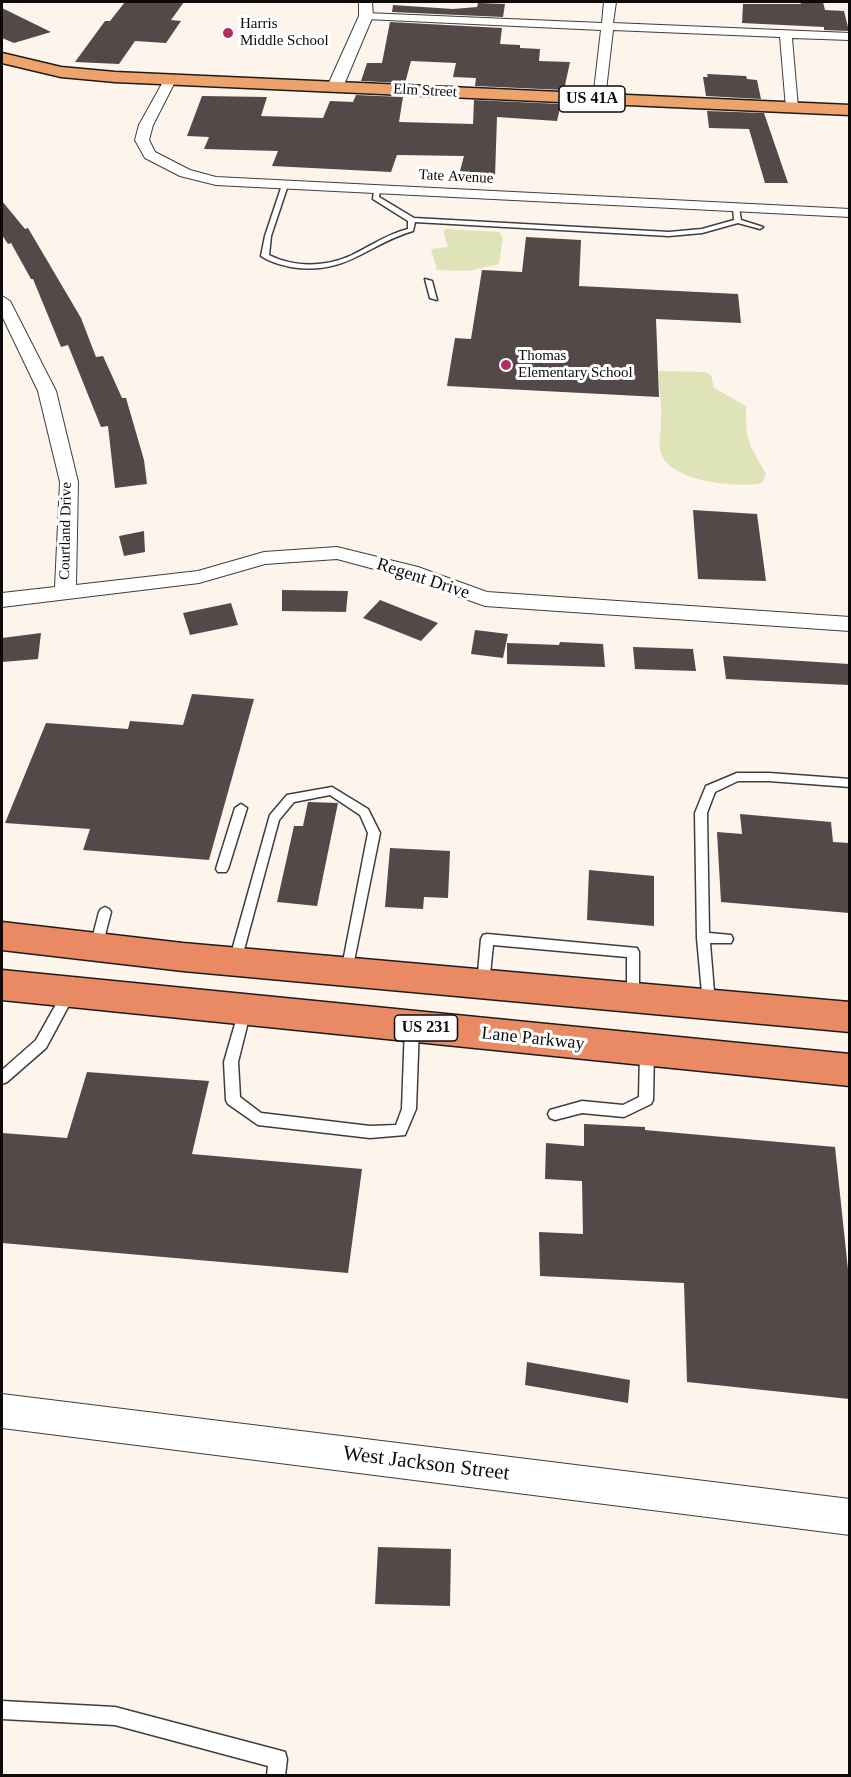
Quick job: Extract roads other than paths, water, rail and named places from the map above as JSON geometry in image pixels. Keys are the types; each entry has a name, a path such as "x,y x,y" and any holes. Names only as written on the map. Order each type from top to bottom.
{"highway":[{"path":"2,936 235,962 849,1017"},
{"name":"Lane Parkway","path":"2,985 849,1070"}],"main road":[{"name":"Elm Street","path":"2,58 61,72 125,73 170,80 207,77 335,87 849,110"}],"street":[{"path":"599,99 610,2"},
{"path":"335,87 366,9 609,26 849,37"},
{"path":"786,34 792,108"},
{"name":"Tate Avenue","path":"170,80 146,125 142,140 150,155 185,173 216,181 737,215 849,213"},
{"name":"Courtland Drive","path":"2,300 47,391 69,482 65,594"},
{"name":"Regent Drive","path":"2,600 199,577 264,558 337,553 411,572 485,599 849,624"},
{"name":"West Jackson Street","path":"2,1411 849,1517"}],"lane":[{"path":"285,185 268,236 265,256 277,264 301,266 331,264 355,256 395,234 412,233 412,220"},
{"path":"377,190 375,198 412,220 669,234 723,227 737,215 760,226"},
{"path":"723,227 727,236"},
{"path":"428,281 434,298"},
{"path":"709,1004 703,938 701,813 710,789 737,777 849,783"},
{"path":"235,962 274,818 291,798 332,791 364,812 374,833 347,972"},
{"path":"222,869 241,808"},
{"path":"96,947 105,912"},
{"path":"703,938 727,939"},
{"path":"483,984 487,939 633,952 633,997"},
{"path":"2,1078 41,1044 69,992"},
{"path":"245,1009 231,1062 233,1100 258,1119 369,1132 400,1131 409,1109 412,1026"},
{"path":"555,1114 582,1107 624,1111 646,1100 647,1050"},
{"path":"2,1710 116,1716 278,1759 276,1776"}],"place":[{"name":"Harris Middle School","path":"228,33"},
{"name":"Thomas Elementary School","path":"506,365"}]}
